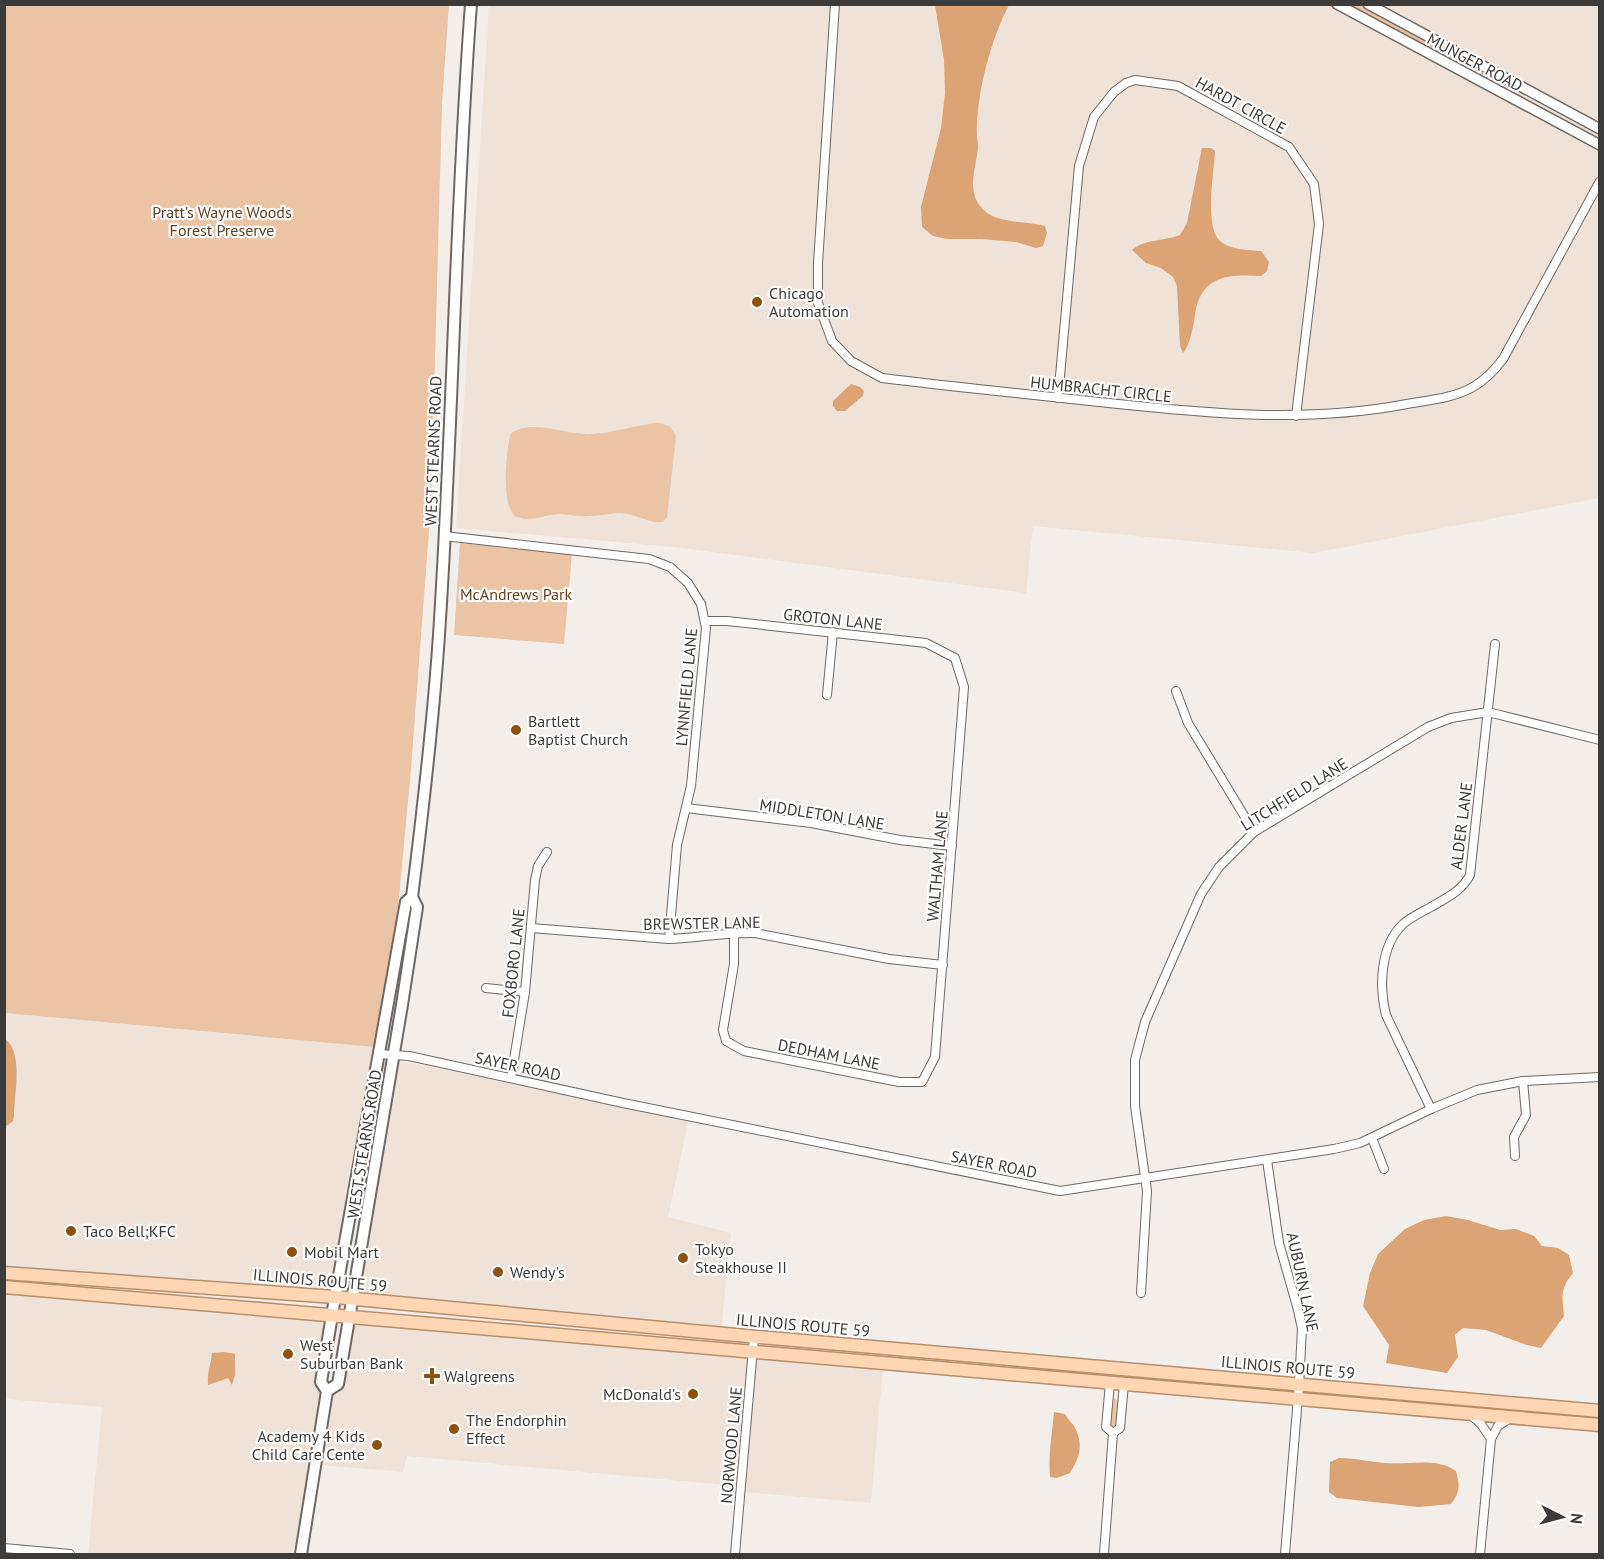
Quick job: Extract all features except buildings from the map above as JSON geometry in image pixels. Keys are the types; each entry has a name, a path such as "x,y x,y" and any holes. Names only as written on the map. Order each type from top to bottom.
{"main road":[{"name":"WEST STEARNS ROAD","path":"327,1391 338,1384 417,907 412,897 434,695 444,537 462,130 471,4"},
{"name":"WEST STEARNS ROAD","path":"301,1554 327,1391 321,1382 332,1315 406,902 412,897"},
{"name":"ILLINOIS ROUTE 59","path":"4,1273 353,1299 753,1337 1599,1411"},
{"name":"ILLINOIS ROUTE 59","path":"4,1287 1599,1425"}],"street":[{"name":"HUMBRACHT CIRCLE","path":"835,4 818,263 818,303 832,341 851,361 882,378 1210,414 1296,416 1337,414 1402,405 1462,393 1483,381 1503,359 1599,181"},
{"name":"MUNGER ROAD","path":"1337,4 1599,145"},
{"name":"MUNGER ROAD","path":"1368,4 1599,129"},
{"name":"HARDT CIRCLE","path":"1058,398 1079,166 1094,117 1114,92 1126,83 1135,80 1178,86 1289,147 1314,184 1319,224 1296,416"},
{"name":"LYNNFIELD LANE","path":"444,537 629,555 656,561 670,567 688,583 700,604 705,621 705,647 687,808 677,845 669,939"},
{"name":"GROTON LANE","path":"705,621 727,621 921,642 955,658"},
{"path":"827,694 833,632"},
{"name":"ALDER LANE","path":"1431,1109 1386,1016 1382,971 1391,941 1404,923 1459,891 1470,875 1495,644"},
{"name":"WALTHAM LANE","path":"926,1075 935,1057 965,694 955,658"},
{"path":"1176,691 1188,723 1254,832"},
{"name":"LITCHFIELD LANE","path":"1141,1293 1147,1191 1134,1086 1135,1060 1141,1033 1201,894 1219,867 1254,832 1428,727 1451,718 1488,712 1599,740"},
{"name":"MIDDLETON LANE","path":"687,808 812,823 900,840 952,846"},
{"name":"FOXBORO LANE","path":"511,1078 525,992 538,866 547,852"},
{"name":"BREWSTER LANE","path":"531,928 669,939 691,939 734,932 764,934 889,959 943,965"},
{"name":"DEDHAM LANE","path":"734,932 734,964 723,1030 726,1041 744,1051 899,1082 922,1082 926,1075"},
{"path":"486,988 525,992"},
{"name":"SAYER ROAD","path":"378,1054 408,1056 1060,1191 1334,1149 1360,1143 1477,1090 1523,1081 1599,1077"},
{"path":"1515,1156 1514,1137 1526,1114 1523,1081"},
{"path":"1372,1138 1384,1169"},
{"name":"AUBURN LANE","path":"1267,1160 1279,1242 1301,1322 1302,1341 1285,1554"},
{"name":"NORWOOD LANE","path":"735,1554 753,1337"},
{"path":"1110,1383 1106,1427 1113,1433"},
{"path":"1113,1433 1120,1428 1124,1384"},
{"path":"1470,1414 1481,1424 1491,1439"},
{"path":"1480,1554 1491,1439 1498,1426 1511,1417"},
{"path":"1104,1554 1113,1433"},
{"path":"4,1548 70,1554"}],"shaded area":[{"path":"489,5 1599,5 1599,498 1314,553 1033,526 1026,593 674,547 456,528"},
{"path":"935,5 1009,5 992,47 983,79 978,111 978,148 973,185 980,206 993,216 1045,226 1047,233 1043,246 1036,248 1016,242 947,239 933,236 922,227 921,207 941,128 945,93 944,60"},
{"path":"1202,148 1211,148 1215,151 1211,211 1215,234 1220,241 1229,246 1261,251 1269,262 1267,271 1261,276 1225,277 1210,284 1198,301 1190,339 1183,353 1180,346 1177,286 1173,277 1161,268 1146,263 1132,250 1142,244 1180,235 1187,223"},
{"path":"851,384 864,391 863,396 845,411 837,411 833,406 833,401"},
{"path":"4,1013 385,1048 340,1297 5,1269"},
{"path":"5,1039 11,1045 14,1054 17,1075 13,1121 5,1127"},
{"path":"390,1059 689,1118 668,1217 731,1233 721,1332 348,1300"},
{"path":"1446,1216 1500,1230 1516,1229 1534,1236 1542,1246 1558,1248 1569,1255 1573,1273 1563,1293 1564,1316 1541,1348 1486,1330 1463,1328 1455,1335 1458,1357 1447,1373 1386,1363 1389,1345 1363,1306 1370,1273 1378,1254 1405,1229 1424,1220"},
{"path":"4,1292 338,1319 297,1554 88,1554 102,1407 5,1399"},
{"path":"344,1319 749,1355 739,1486 407,1456 403,1472 319,1465"},
{"path":"212,1353 235,1354 235,1375 232,1385 228,1378 208,1385"},
{"path":"755,1356 883,1366 871,1503 744,1492"},
{"path":"1054,1412 1065,1414 1074,1426 1080,1445 1078,1456 1070,1473 1057,1478 1050,1477"},
{"path":"1339,1458 1386,1463 1440,1464 1456,1471 1458,1492 1451,1504 1419,1507 1337,1498 1329,1492 1330,1462"}],"green space":[{"name":"Pratt’s Wayne Woods Forest Preserve","path":"4,5 449,5 442,103 431,504 411,769 385,1048 5,1013"},
{"path":"1347,5 1358,5 1524,93 1465,68"},
{"path":"657,423 669,426 676,436 667,517 663,522 624,513 583,516 558,514 527,519 517,517 512,512 506,491 507,451 511,433 530,427 541,427 593,434"},
{"name":"McAndrews Park","path":"460,543 572,554 564,644 454,635"},
{"path":"1114,1398 1119,1402 1116,1425 1113,1427 1110,1424"}],"place":[{"name":"Chicago Automation","path":"757,302"},
{"name":"Bartlett Baptist Church","path":"516,730"},
{"name":"Taco Bell;KFC","path":"71,1231"},
{"name":"Mobil Mart","path":"292,1252"},
{"name":"Tokyo Steakhouse II","path":"683,1258"},
{"name":"Wendy's","path":"498,1272"},
{"name":"West Suburban Bank","path":"288,1354"},
{"name":"Walgreens","path":"432,1376"},
{"name":"McDonald's","path":"693,1394"},
{"name":"The Endorphin Effect","path":"454,1429"},
{"name":"Academy 4 Kids Child Care Cente","path":"377,1445"}]}
